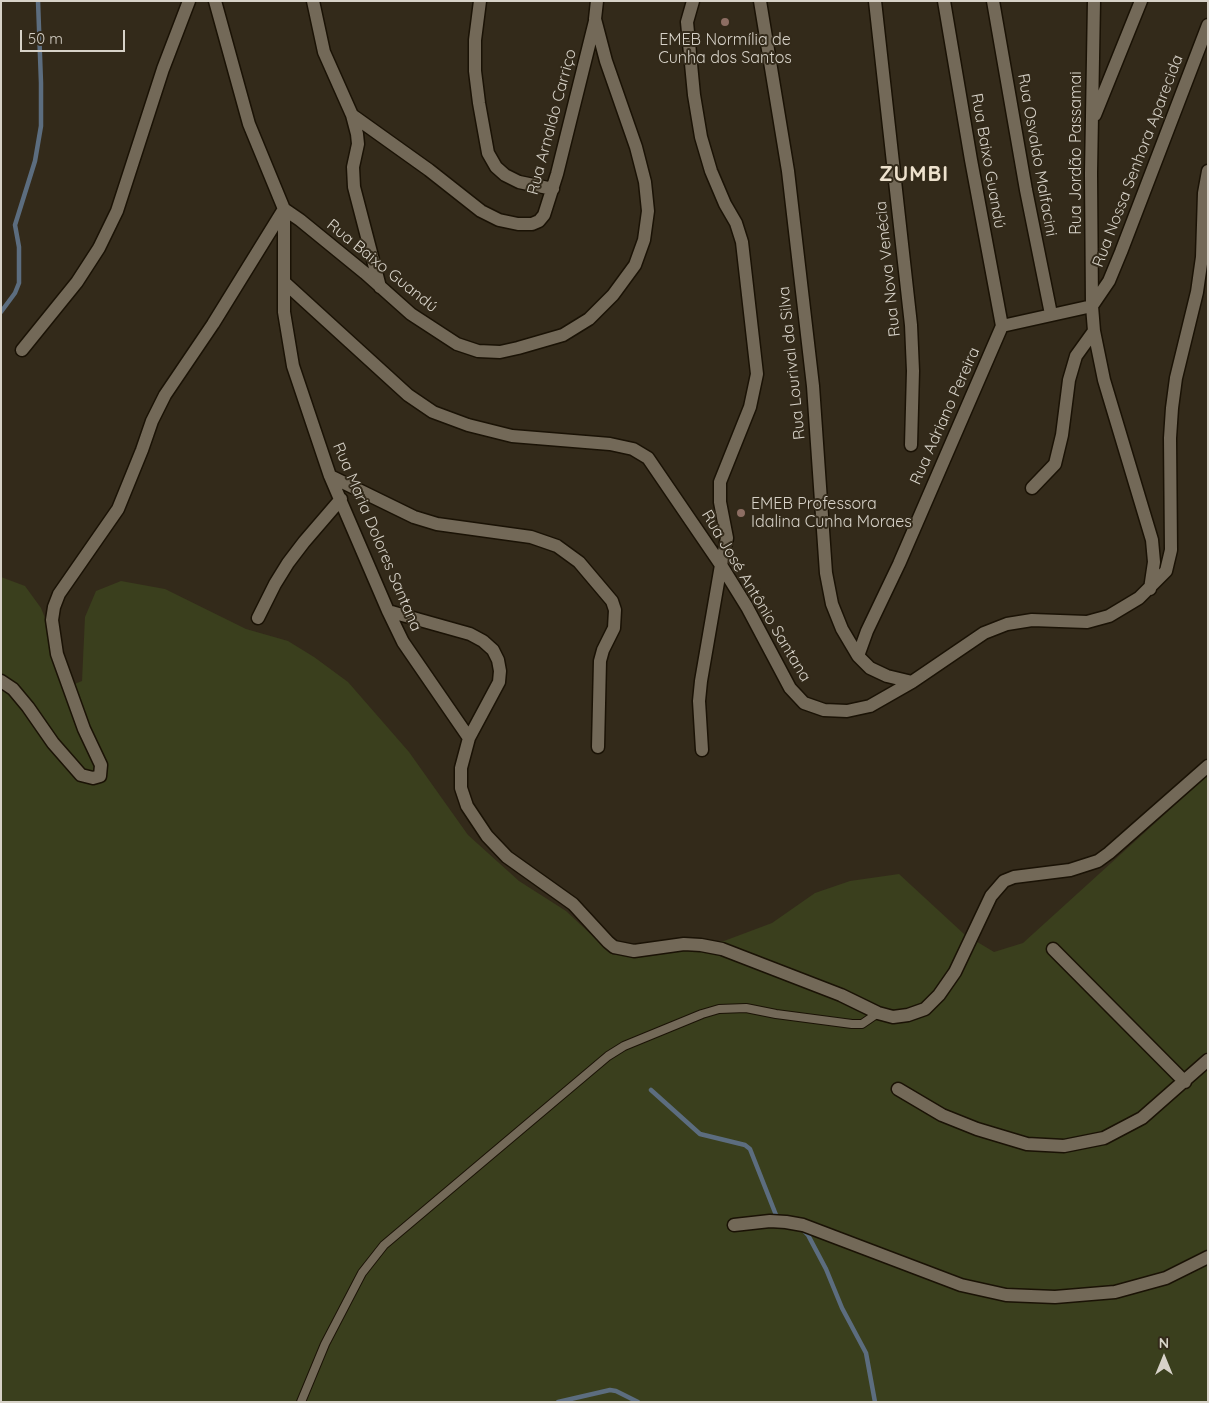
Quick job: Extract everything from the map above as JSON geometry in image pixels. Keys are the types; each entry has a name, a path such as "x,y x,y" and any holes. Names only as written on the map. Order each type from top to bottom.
{"street":[{"path":"22,350 77,282 99,248 113,218 131,169 163,69 189,1"},
{"name":"Rua Maria Dolores Santana","path":"215,1 249,124 284,209 284,312 294,366 330,476 403,642 469,738"},
{"path":"313,1 324,52 352,115 358,139 353,167 354,187 380,287"},
{"path":"480,1 474,40 474,71 488,153 496,167 505,175 519,182 552,189"},
{"name":"Rua Baixo Guandú","path":"284,209 307,226 411,314 457,344 478,351 500,352 563,335 589,319 613,295 635,265 644,240 648,212 645,182 636,147 606,61 595,19 597,1"},
{"path":"693,1 687,22 694,95 711,171 725,204 736,223 742,242 757,374 750,407 720,482 720,502 727,538 701,681 699,702 702,750"},
{"name":"Rua Lourival da Silva","path":"760,1 788,171 802,288 813,386 826,573 832,604 842,629 858,656 870,668 887,676 912,682"},
{"name":"Rua Nova Venécia","path":"875,1 911,325 913,372 911,445"},
{"name":"Rua Baixo Guandú","path":"944,1 970,160 1002,326"},
{"name":"Rua Osvaldo Malfacini","path":"993,1 1026,190 1051,314"},
{"name":"Rua Jordão Passamai","path":"1094,1 1092,123 1092,306 1094,330 1104,380 1152,540 1154,562 1150,589"},
{"path":"1092,123 1141,1"},
{"name":"Rua Arnaldo Carriço","path":"352,115 421,164 482,211 499,220 518,224 532,224 539,221 544,215 552,189 595,19"},
{"name":"Rua Nossa Senhora Aparecida","path":"1092,306 1109,281 1121,252 1208,25"},
{"name":"Rua José Antônio Santana","path":"284,282 402,389 433,412 468,425 512,436 610,444 633,449 648,458 721,565 747,607 790,688 804,703 824,710 847,711 870,706 912,682 984,633 1007,624 1032,620 1087,622 1109,616 1150,589 1166,571 1171,550 1170,438 1172,408 1176,378 1197,292 1202,257 1204,193 1208,171"},
{"path":"1,681 13,689 53,743 81,774 93,778 100,776 101,765 84,729 57,654 52,620 54,607 59,594 118,509 152,421 166,395 214,324 284,209"},
{"path":"1002,326 1092,306"},
{"name":"Rua Adriano Pereira","path":"858,656 867,631 899,564 1002,326"},
{"path":"1032,488 1055,464 1062,435 1069,380 1076,356 1094,330"},
{"path":"330,476 414,517 437,524 531,537 557,546 579,562 612,601 615,610 614,628 602,650 600,660 598,747"},
{"path":"258,618 288,563 341,499"},
{"path":"388,611 462,631 483,641 493,650 498,660 499,682 469,738 461,768 461,788 467,806 487,836 507,857 573,904 614,948 634,951 684,944 722,949 841,995 878,1013 893,1017 908,1015 925,1008 939,995 955,972 991,896 1004,881 1014,877 1070,870 1098,861 1208,766"},
{"path":"1053,949 1185,1082"},
{"path":"898,1089 942,1115 977,1129 1027,1144 1064,1146 1104,1138 1142,1118 1208,1060"},
{"path":"734,1225 770,1221 803,1225 961,1285 1006,1296 1055,1297 1115,1292 1166,1278 1208,1257"}],"lane":[{"path":"301,1402 325,1344 362,1273 384,1245 608,1056 624,1046 702,1014 719,1009 746,1008 852,1024 862,1024 878,1013"}],"green space":[{"path":"1,577 25,586 41,608 72,685 82,681 85,617 96,591 121,581 165,589 246,629 288,641 314,657 348,682 409,752 468,835 519,881 566,911 613,955 684,941 724,941 772,923 815,893 850,881 899,874 964,934 994,952 1023,943 1208,775 1208,1402 1,1402"}],"waterway":[{"path":"1,312 15,293 19,283 19,247 15,225 35,161 41,126 38,1"},
{"path":"651,1090 700,1134 745,1145 750,1149 776,1215"},
{"path":"802,1229 808,1235 826,1269 842,1308 866,1353 875,1402"},
{"path":"558,1402 610,1390 638,1402"}],"place":[{"name":"EMEB Normília de Cunha dos Santos","path":"725,22"},
{"name":"EMEB Professora Idalina Cunha Moraes","path":"741,513"}],"district":[{"name":"ZUMBI","path":"914,175"}]}
